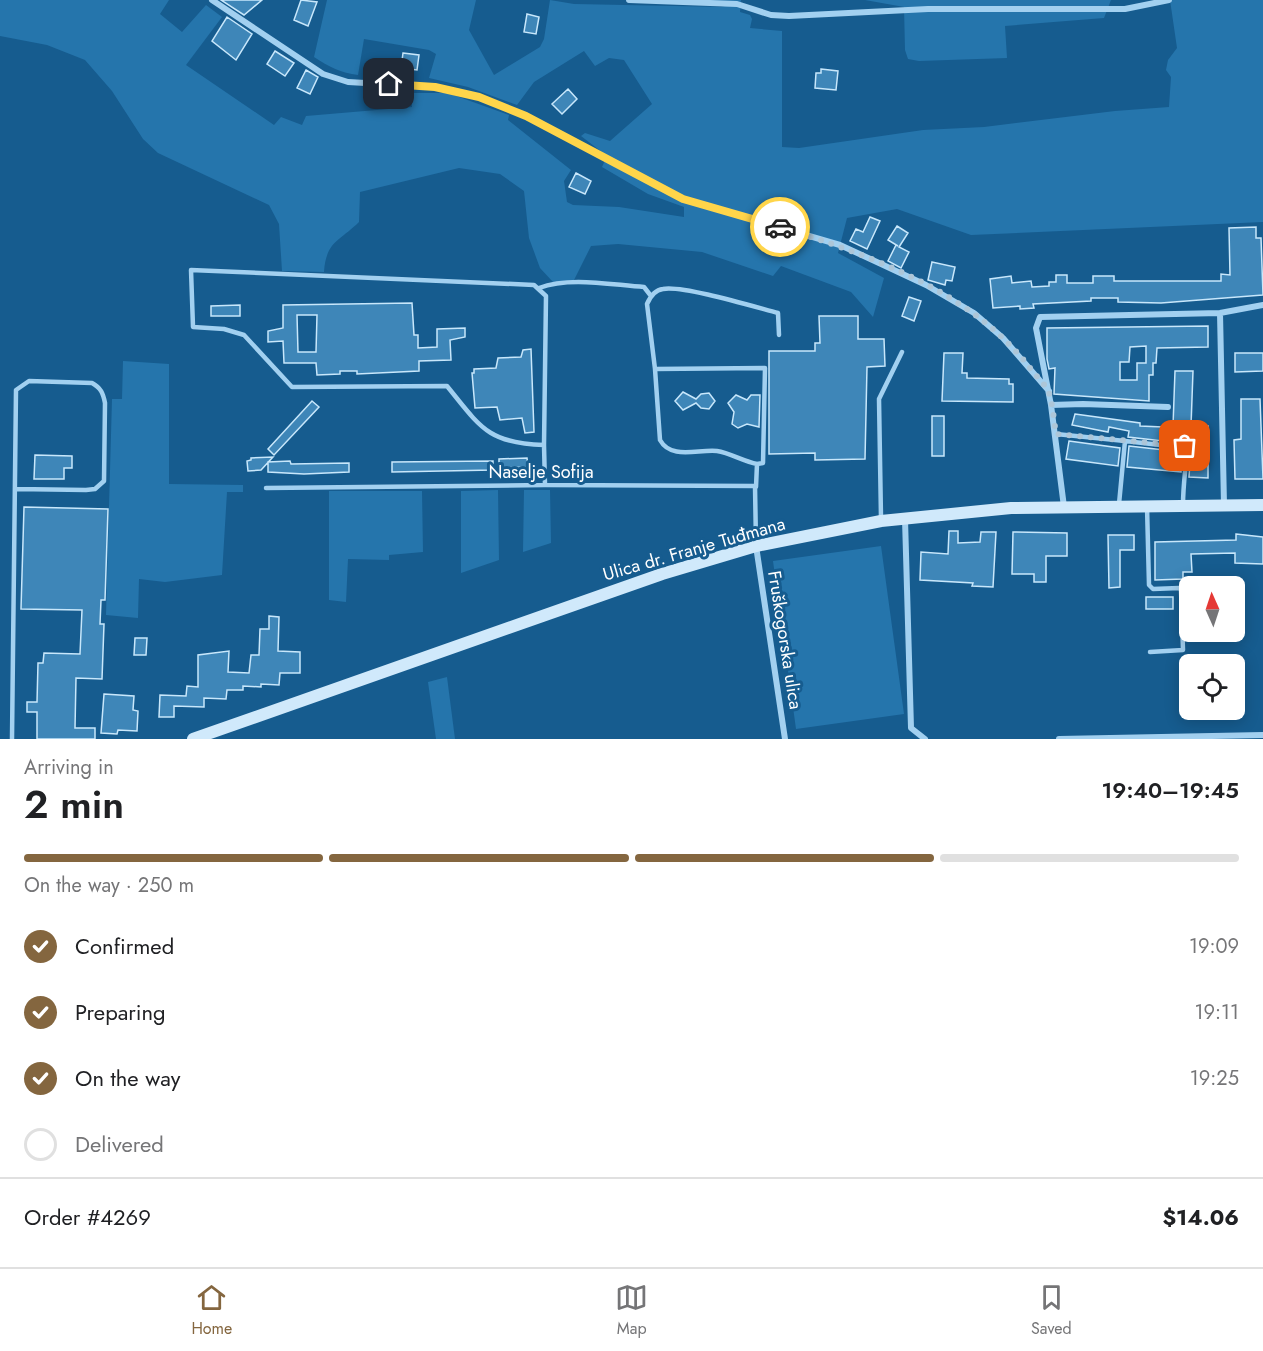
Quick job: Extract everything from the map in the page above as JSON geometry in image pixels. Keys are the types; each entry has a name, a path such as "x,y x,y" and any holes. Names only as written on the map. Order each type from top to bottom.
{"main road":[{"name":"Ulica dr. Franje Tuđmana","path":"193,739 651,577 756,546 881,521 1011,508 1263,505"}],"street":[{"path":"212,0 323,74 348,82 435,87 479,97 526,116 683,199 840,245 879,263 926,285 974,313 1010,346 1049,391"},
{"path":"629,0 737,4 771,15 789,16 928,9 1125,9 1169,0"},
{"path":"1064,507 1056,434 1036,327 1040,317 1045,315 1220,313 1263,305"},
{"path":"1220,313 1224,505"},
{"path":"1051,405 1168,407"},
{"path":"905,518 910,728 925,739"},
{"name":"Fruškogorska ulica","path":"756,546 785,739"},
{"path":"1059,739 1263,735"}],"lane":[{"path":"544,445 517,444 494,437 447,386 292,387 244,334 224,328 193,327 191,270 522,284 539,288 549,284 578,283 644,287 651,296"},
{"path":"539,288 546,296 545,485"},
{"path":"654,369 765,368 763,463 740,460 716,451 677,452 663,446 660,440 647,304 651,296 662,289 680,290 778,313 779,335"},
{"path":"881,521 879,399 902,352"},
{"path":"12,739 16,390 29,381 92,382 98,386 105,403 104,481 95,489 86,490 16,489"},
{"path":"1056,434 1187,448 1186,465 1183,471 1183,505"},
{"path":"1118,507 1125,441"},
{"path":"756,546 757,464"},
{"name":"Naselje Sofija","path":"266,488 545,485 755,486 755,490"},
{"path":"1147,506 1149,585 1153,589 1179,588 1182,590 1183,650 1150,651"}],"shaded area":[{"path":"0,0 169,0 160,14 182,32 206,5 222,17 186,65 274,125 281,117 302,125 306,116 412,107 411,93 448,93 509,115 508,120 571,170 564,181 567,202 573,205 619,207 684,217 684,207 648,194 602,167 607,156 581,136 585,133 610,141 652,104 624,60 609,58 595,66 584,51 534,82 517,105 468,87 429,78 436,54 429,50 364,39 358,75 352,74 335,69 314,57 327,0 476,0 469,30 494,75 540,47 544,39 550,0 574,4 725,7 700,0 741,0 740,12 750,15 752,19 750,28 782,31 782,147 799,148 923,130 984,127 1115,111 1169,107 1171,77 1166,70 1168,60 1177,48 1170,0 1263,0 1263,222 971,235 897,209 847,218 838,253 884,278 873,317 851,292 781,266 773,276 702,252 618,244 591,246 574,280 553,282 540,268 529,238 524,191 500,174 459,168 360,192 359,222 335,242 325,262 324,272 282,271 279,224 269,205 158,153 143,139 112,91 85,60 47,45 0,36"},
{"path":"865,0 1111,0 1104,18 1005,26 1007,58 919,61 908,59 905,50 904,7"},
{"path":"123,361 169,364 169,484 243,485 243,492 227,492 222,575 165,582 139,579 138,618 106,615 112,399 122,399"},
{"path":"498,490 499,560 461,573 461,491"},
{"path":"524,490 550,490 551,543 523,552"},
{"path":"329,491 422,491 423,552 389,555 389,560 348,559 346,602 329,600"},
{"path":"881,546 904,714 796,729 773,561"},
{"path":"447,677 455,739 436,739 428,682"}],"building":[{"path":"221,0 262,0 244,15"},
{"path":"301,0 317,2 308,26 294,20"},
{"path":"527,14 539,17 536,34 524,32"},
{"path":"227,17 252,34 236,60 212,41"},
{"path":"275,51 294,63 285,76 267,64"},
{"path":"403,53 419,55 417,70 401,68"},
{"path":"821,69 838,71 836,90 815,88 816,73 821,73"},
{"path":"306,70 318,77 310,94 297,88"},
{"path":"375,89 393,90 394,103 376,104"},
{"path":"568,89 577,99 562,114 552,104"},
{"path":"576,173 591,181 585,194 569,187"},
{"path":"870,217 880,221 867,249 850,241 856,229 863,232"},
{"path":"897,226 908,233 899,247 909,252 901,268 888,261 896,245 898,246 888,240"},
{"path":"1256,227 1256,238 1261,238 1263,295 1161,303 1118,302 1118,298 1091,298 1091,301 1033,304 1034,308 1020,309 1020,306 993,308 990,279 1011,276 1012,283 1031,281 1032,287 1049,286 1049,282 1056,282 1056,275 1067,275 1067,283 1093,283 1093,276 1114,276 1114,281 1221,281 1221,274 1230,275 1229,228"},
{"path":"932,262 955,267 952,281 946,280 945,285 928,280"},
{"path":"909,297 921,301 914,321 902,316"},
{"path":"412,303 414,335 418,335 418,348 437,347 437,329 465,328 465,337 450,340 451,360 419,361 419,371 357,374 357,371 340,371 340,374 317,375 316,363 284,363 283,341 268,342 268,331 283,328 283,305","holes":["297,315 317,315 316,352 298,352"]},
{"path":"240,305 240,316 211,316 211,306"},
{"path":"819,316 858,316 858,339 884,339 885,366 867,367 865,459 815,460 815,453 769,454 769,351 815,351 815,343 820,343"},
{"path":"1208,326 1208,347 1157,348 1153,375 1149,375 1149,401 1054,394 1055,368 1049,369 1047,359 1047,328","holes":["1146,346 1146,363 1137,363 1137,380 1120,380 1120,362 1129,362 1130,347"]},
{"path":"531,349 534,432 525,433 522,418 500,420 497,407 475,408 472,373 474,369 496,368 498,358 521,357 523,350"},
{"path":"944,353 963,353 962,373 967,373 967,378 1009,379 1009,384 1013,384 1013,402 942,401"},
{"path":"1235,353 1263,353 1263,371 1235,372"},
{"path":"1175,371 1193,371 1191,426 1208,426 1208,478 1189,477 1191,448 1189,427 1173,426"},
{"path":"683,392 696,399 701,394 709,393 715,401 709,409 701,408 696,403 683,410 675,401"},
{"path":"736,395 747,400 751,395 760,395 759,427 747,424 738,428 732,424 734,412 728,403"},
{"path":"1241,399 1260,399 1263,479 1235,479 1234,440 1241,439"},
{"path":"312,401 319,407 274,455 268,449"},
{"path":"1075,414 1140,423 1140,426 1163,427 1163,441 1128,437 1129,431 1109,427 1108,432 1072,425"},
{"path":"932,416 944,416 944,456 932,456"},
{"path":"1069,441 1120,448 1118,466 1066,459"},
{"path":"1129,446 1182,452 1181,472 1127,467"},
{"path":"35,455 72,456 72,468 64,468 64,479 34,479"},
{"path":"273,457 261,470 248,471 247,461 251,458"},
{"path":"527,458 528,467 499,468 499,459"},
{"path":"290,461 291,464 349,463 349,472 304,474 268,472 268,462"},
{"path":"493,461 493,470 392,472 392,462"},
{"path":"24,507 108,509 105,600 101,600 100,624 104,624 102,679 76,678 75,728 95,728 95,739 37,739 37,712 27,712 27,702 37,702 38,663 43,663 44,653 80,654 82,610 21,609"},
{"path":"949,531 958,531 958,543 980,542 981,532 996,532 993,587 972,586 973,583 920,580 921,552 948,554"},
{"path":"1013,532 1067,533 1067,556 1046,556 1046,582 1034,582 1034,574 1012,574"},
{"path":"1236,534 1263,537 1263,564 1235,563 1235,553 1191,554 1192,572 1183,572 1183,576 1179,576 1179,579 1155,580 1155,542 1236,540"},
{"path":"1108,535 1134,535 1134,550 1120,550 1120,587 1109,588"},
{"path":"1146,597 1173,597 1173,609 1146,609"},
{"path":"269,616 279,617 278,651 300,652 300,673 280,673 279,685 261,684 261,687 243,686 243,690 227,690 226,699 204,698 204,707 174,706 174,717 159,717 160,695 186,696 187,686 198,687 198,655 229,651 228,672 249,673 251,655 259,655 260,629 269,629"},
{"path":"135,638 147,638 146,655 134,655"},
{"path":"104,694 134,696 133,710 138,711 137,731 118,730 117,734 101,733"}],"way so far":[{"path":"780,227 840,245 926,285 974,313 1003,338 1049,391 1056,434 1185,446"}],"route":[{"path":"389,84 404,83 435,87 479,97 526,116 683,199 780,227"}]}
